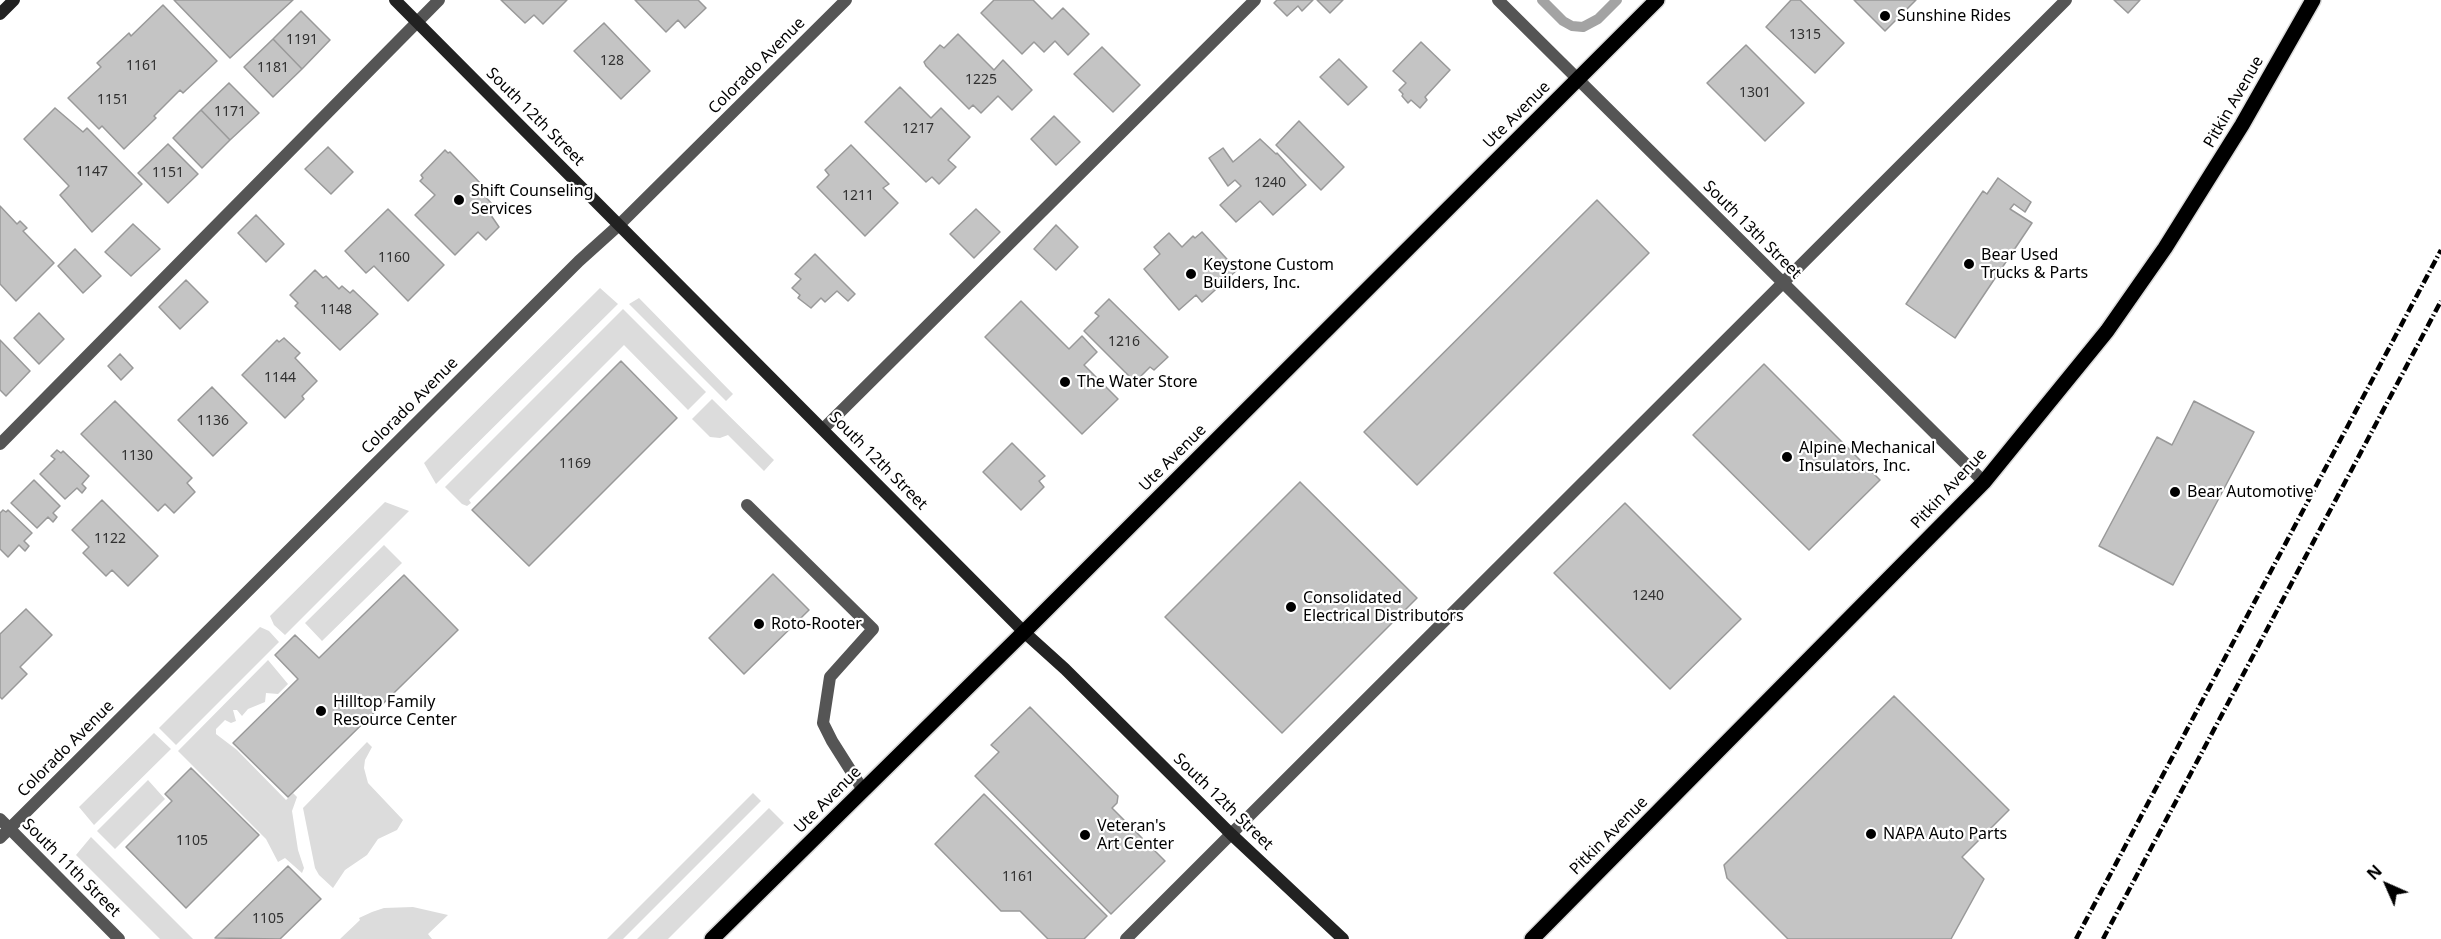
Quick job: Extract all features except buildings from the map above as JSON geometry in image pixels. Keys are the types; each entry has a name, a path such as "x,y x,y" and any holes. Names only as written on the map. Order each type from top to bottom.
{"main road":[{"path":"0,14 14,0"},
{"name":"South 12th Street","path":"396,0 1024,632 1065,669 1231,834 1343,939"},
{"name":"Ute Avenue","path":"712,939 1024,632 1657,0"},
{"name":"Pitkin Avenue","path":"1532,939 1984,482 2107,331 2165,248 2242,125 2313,0"}],"street":[{"path":"0,444 439,0"},
{"name":"Colorado Avenue","path":"0,838 579,261 620,225 846,0"},
{"path":"823,429 1255,0"},
{"name":"South 13th Street","path":"1498,0 1984,482"},
{"path":"1126,939 2066,0"},
{"path":"747,505 873,629 830,677 824,723 832,741 863,790"},
{"name":"South 11th Street","path":"0,819 118,939"}],"shaded area":[{"path":"600,288 618,304 436,484 424,463"},
{"path":"639,298 733,394 726,401 629,304"},
{"path":"623,309 706,392 688,410 624,345 469,500 471,503 467,506 462,504 445,487"},
{"path":"712,399 774,460 764,471 728,435 720,438 710,437 692,419"},
{"path":"385,502 409,511 285,635 274,625 270,616"},
{"path":"384,545 402,563 322,641 305,623"},
{"path":"260,627 269,631 279,642 176,745 159,728"},
{"path":"268,660 288,684 278,694 266,693 265,702 248,709 242,716 237,710 233,710 236,721 231,723 225,720 216,729 216,734 237,750 286,800 293,793 297,797 292,811 298,850 304,868 302,873 285,858 278,862 266,839 178,751"},
{"path":"154,733 171,749 94,825 79,807"},
{"path":"367,742 372,747 365,760 364,768 368,783 403,820 397,830 378,839 367,855 345,870 333,888 315,868 303,808"},
{"path":"148,780 165,799 115,849 97,831"},
{"path":"753,793 761,801 623,939 607,939"},
{"path":"769,808 784,823 668,939 637,939"},
{"path":"91,837 193,939 160,939 76,855"},
{"path":"413,907 448,915 428,934 432,939 340,939 360,920 359,918 372,912 384,908"}],"waterway":[{"path":"1542,0 1563,21 1572,26 1583,27 1598,19 1617,0"}],"railway":[{"path":"2076,939 2441,250"},
{"path":"2103,939 2441,301"}],"place":[{"name":"Sunshine Rides","path":"1885,16"},
{"name":"Shift Counseling Services","path":"459,200"},
{"name":"Bear Used Trucks & Parts","path":"1969,264"},
{"name":"Keystone Custom Builders, Inc.","path":"1191,274"},
{"name":"The Water Store","path":"1065,382"},
{"name":"Alpine Mechanical Insulators, Inc.","path":"1787,457"},
{"name":"Bear Automotive","path":"2175,492"},
{"name":"Consolidated Electrical Distributors","path":"1291,607"},
{"name":"Roto-Rooter","path":"759,624"},
{"name":"Hilltop Family Resource Center","path":"321,711"},
{"name":"NAPA Auto Parts","path":"1871,834"},
{"name":"Veteran's Art Center","path":"1085,835"}]}
